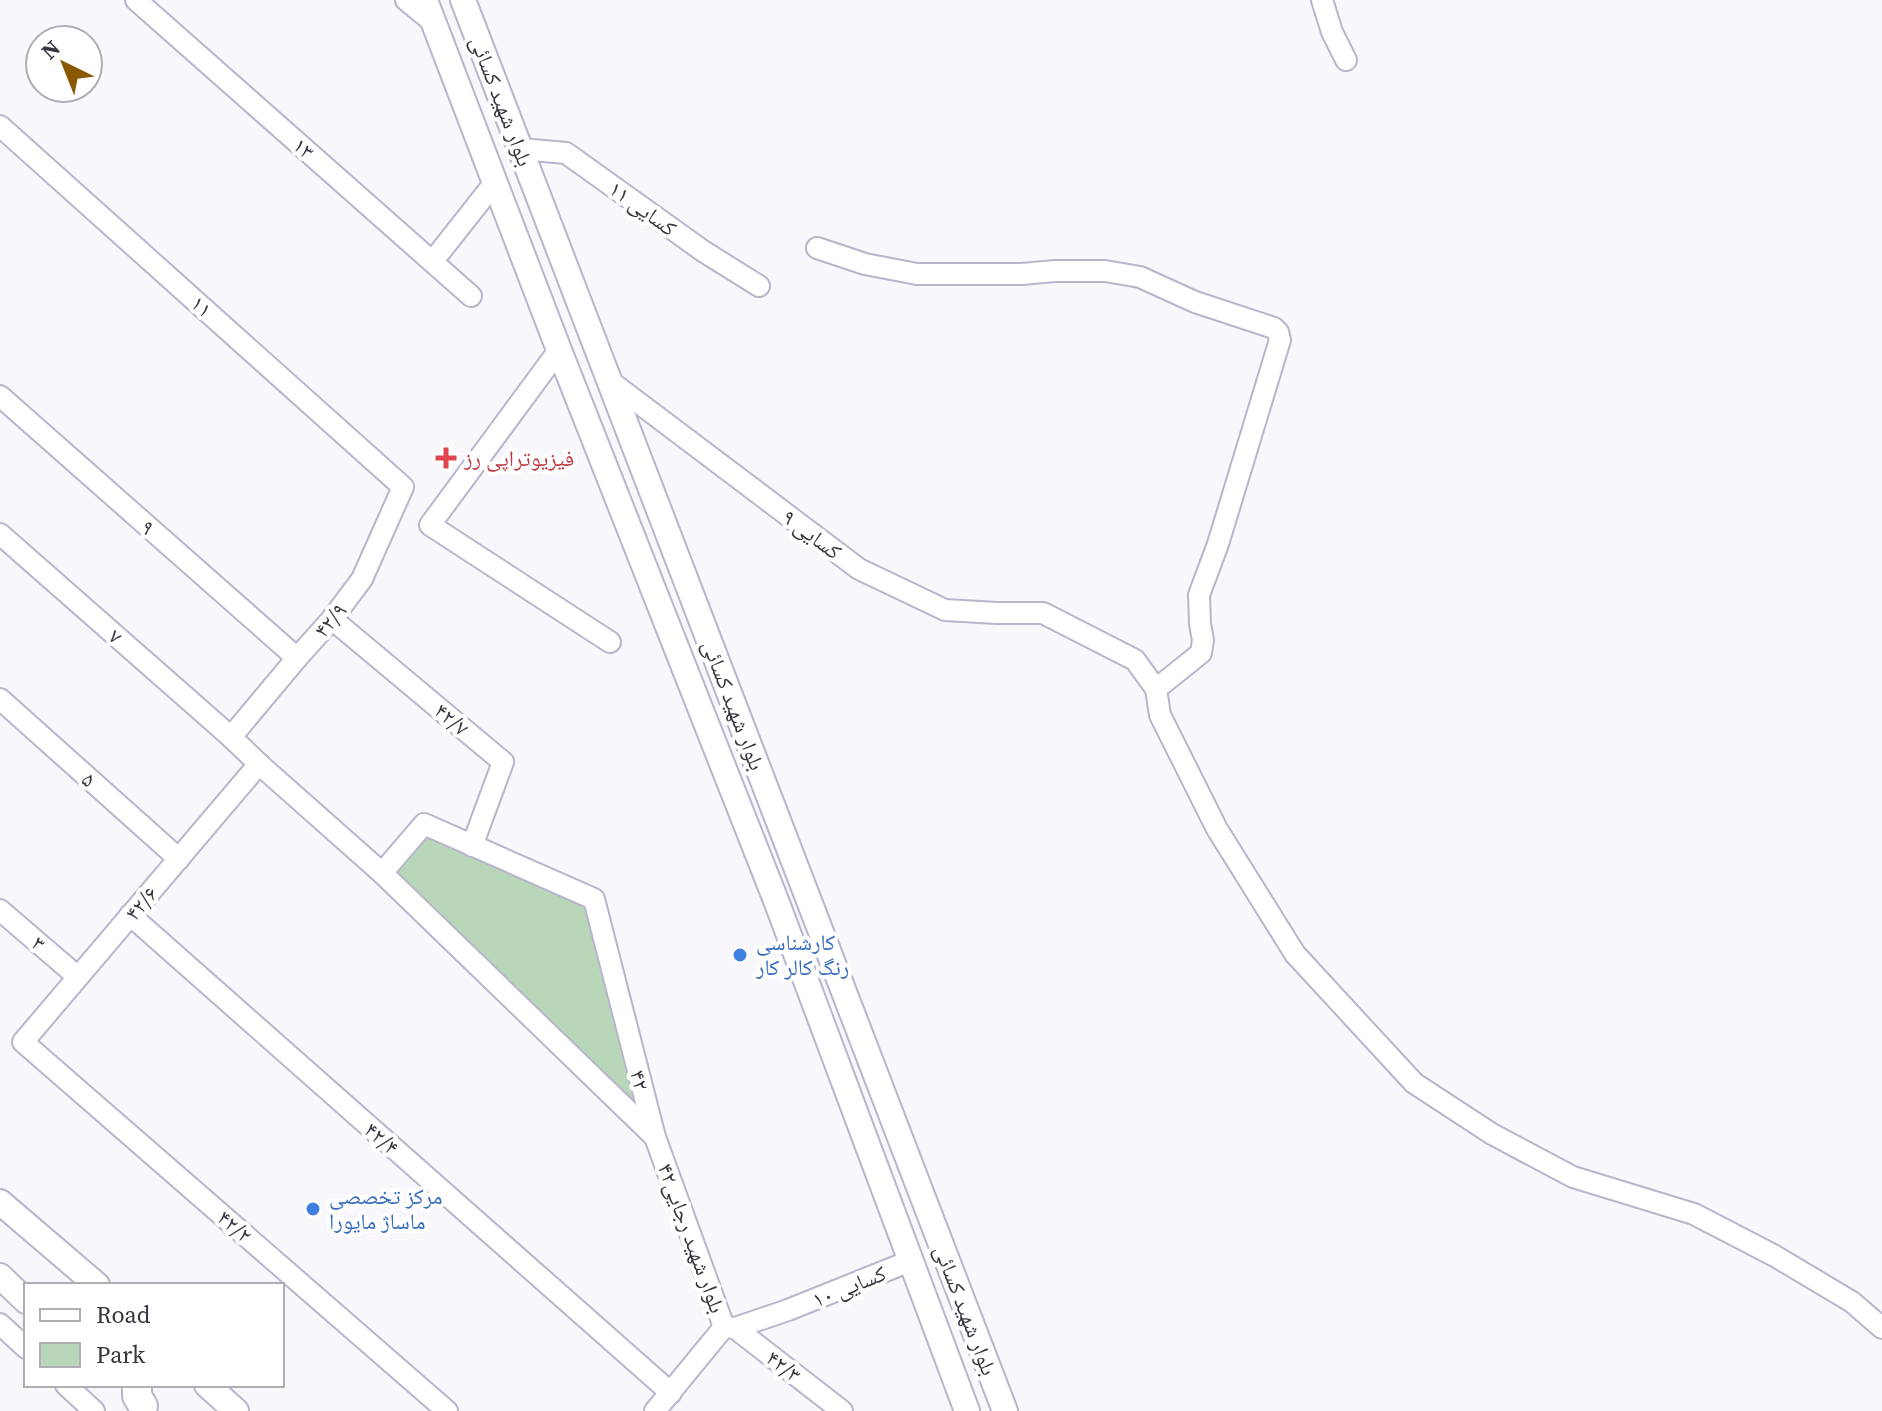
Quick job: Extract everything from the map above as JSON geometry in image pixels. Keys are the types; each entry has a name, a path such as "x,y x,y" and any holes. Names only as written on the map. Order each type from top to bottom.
{"main road":[{"name":"بلوار شهید کسائی","path":"463,0 1005,1411"},
{"name":"بلوار شهید کسائی","path":"429,11 777,903 967,1411"},
{"path":"777,903 805,892"},
{"path":"0,1202 95,1283"},
{"path":"0,1276 24,1299"},
{"path":"122,1387 143,1401"},
{"path":"209,1387 236,1411"}],"street":[{"name":"۱۳","path":"136,0 471,296"},
{"path":"406,0 429,11"},
{"path":"1322,0 1332,32 1346,60"},
{"name":"۱۱","path":"0,126 403,487"},
{"name":"۱۱ کسایی","path":"521,149 566,153 703,251 759,286"},
{"path":"440,252 496,181"},
{"path":"817,248 865,264 917,274 1105,271 1140,277 1195,302 1274,328 1278,332 1280,340 1218,544 1199,595 1203,640 1201,653 1156,689 1160,715 1217,829 1295,954 1414,1083 1492,1134 1573,1177 1694,1214 1775,1256 1852,1302 1882,1328"},
{"path":"559,350 430,525 610,642"},
{"name":"۹ کسایی","path":"611,382 859,569 945,610 1043,613 1135,660 1156,689"},
{"name":"۹","path":"0,396 297,658"},
{"name":"۴۲/۹","path":"231,737 332,619 362,579 403,487"},
{"name":"۷","path":"0,534 231,737"},
{"name":"۴۲/۷","path":"332,619 503,762 472,846"},
{"name":"۵","path":"0,699 179,859"},
{"name":"۴۲","path":"231,737 382,873 655,1137"},
{"name":"۴۲/۶","path":"23,1042 259,764"},
{"name":"۴۲","path":"382,873 424,824 594,899 655,1137"},
{"name":"۳","path":"0,910 78,977"},
{"name":"۴۲/۴","path":"130,915 671,1393"},
{"name":"۴۲/۲","path":"23,1042 447,1411"},
{"name":"بلوار شهید رجایی۴۲","path":"655,1137 730,1327 655,1411"},
{"name":"۱۰ کسایی","path":"730,1327 788,1310 910,1261"},
{"path":"0,1324 24,1346"},
{"name":"۴۲/۳","path":"730,1327 842,1411"},
{"path":"68,1387 94,1411"}],"green space":[{"path":"424,835 588,906 635,1102 395,873"}],"place":[{"name":"فیزیوتراپی رز","path":"446,458"},
{"name":"کارشناسی رنگ کالر کار","path":"740,955"},
{"name":"مرکز تخصصی ماساژ مایورا","path":"313,1209"}]}
